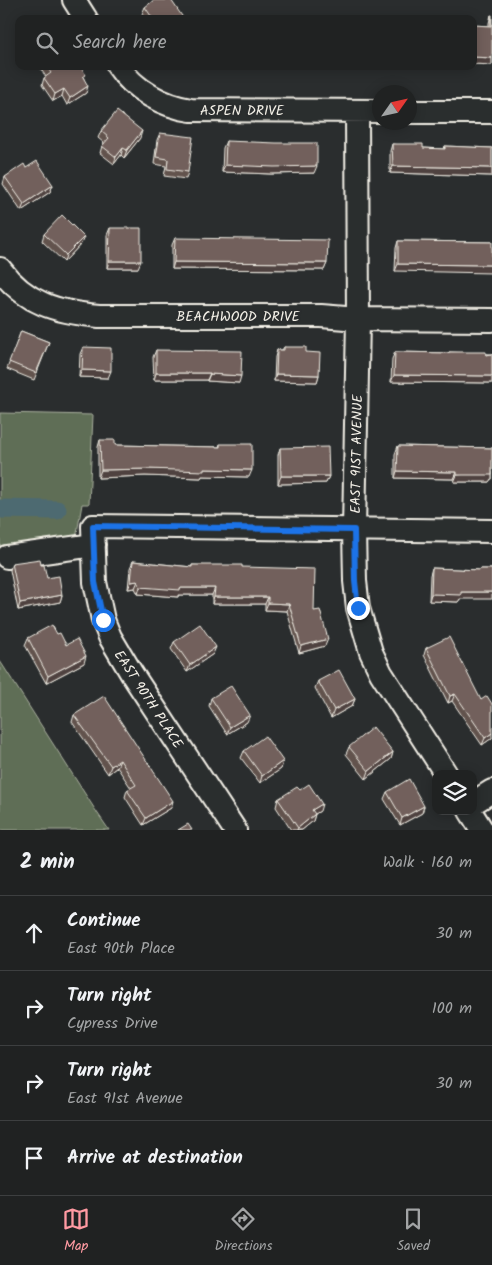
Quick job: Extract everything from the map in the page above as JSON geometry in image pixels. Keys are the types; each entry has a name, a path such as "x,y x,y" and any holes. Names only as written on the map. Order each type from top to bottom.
{"street":[{"path":"74,0 83,15"},
{"name":"ASPEN DRIVE","path":"121,70 141,90 165,103 191,110 372,111"},
{"name":"EAST 91ST AVENUE","path":"357,111 358,319 354,530 355,581 358,608 371,652 381,673 443,770"},
{"path":"417,112 492,112"},
{"name":"BEACHWOOD DRIVE","path":"0,269 6,277 30,298 42,304 78,314 99,316 321,316 358,319 492,320"},
{"path":"7,557 94,535 354,530 492,531"},
{"name":"EAST 90TH PLACE","path":"94,535 95,582 98,601 110,638 235,830"},
{"path":"477,800 492,791"},
{"path":"473,815 482,830"}],"green space":[{"path":"0,413 93,415 89,504 82,504 76,539 0,564"},
{"path":"0,661 96,811 109,830 0,830"}],"building":[{"path":"154,0 171,0 181,15 150,15 145,7"},
{"path":"492,15 492,58 477,57 477,25 491,26"},
{"path":"49,70 83,70 86,75 83,77 88,86 70,98 64,89 55,94 44,78 51,73"},
{"path":"117,111 142,131 127,150 123,148 116,157 102,146 109,138 101,131"},
{"path":"160,133 193,137 188,172 167,169 168,159 156,157"},
{"path":"226,141 317,143 317,166 225,165"},
{"path":"392,144 423,144 423,148 445,149 445,146 492,148 492,168 393,166"},
{"path":"37,161 53,185 24,204 5,177 24,164 26,168"},
{"path":"62,215 84,237 66,255 44,234"},
{"path":"110,228 141,228 141,261 109,261"},
{"path":"175,238 328,240 327,263 174,262"},
{"path":"398,241 492,242 492,265 398,264"},
{"path":"21,331 49,342 36,373 9,362"},
{"path":"83,347 111,348 111,371 82,370"},
{"path":"284,347 306,347 306,352 320,353 319,375 276,374 277,350 284,350"},
{"path":"156,350 242,351 241,376 210,373 156,373"},
{"path":"395,352 486,352 486,355 492,354 492,376 394,375"},
{"path":"100,440 115,440 115,445 220,447 220,444 252,444 252,470 101,470"},
{"path":"398,446 492,448 492,475 457,475 457,472 397,471"},
{"path":"328,447 329,476 281,476 280,448"},
{"path":"40,559 41,565 44,565 47,578 59,576 62,595 20,603 12,563"},
{"path":"133,561 192,567 192,565 242,565 242,567 315,569 314,611 320,610 328,639 301,646 289,604 268,603 268,597 214,597 215,588 180,588 180,590 140,587 138,581 131,582"},
{"path":"432,568 492,569 492,592 461,592 461,595 431,594"},
{"path":"200,624 216,647 190,665 174,642"},
{"path":"52,625 57,634 60,633 66,645 77,639 86,656 48,676 28,638"},
{"path":"449,637 481,700 487,696 492,704 492,733 485,738 455,694 450,696 426,648"},
{"path":"339,670 355,699 334,710 318,681"},
{"path":"231,686 250,715 230,727 211,698"},
{"path":"104,696 173,801 146,818 127,790 136,785 120,760 111,766 74,715"},
{"path":"373,727 393,752 369,771 349,747"},
{"path":"265,736 283,761 262,776 244,751"},
{"path":"409,779 424,806 402,818 387,792"},
{"path":"309,784 322,804 312,810 315,814 298,828 278,799 297,787 300,790"},
{"path":"188,824 192,830 178,830"}],"waterway":[{"path":"0,509 57,510"}],"route":[{"path":"103,620 95,582 93,526 354,530 355,581 358,608"}]}
